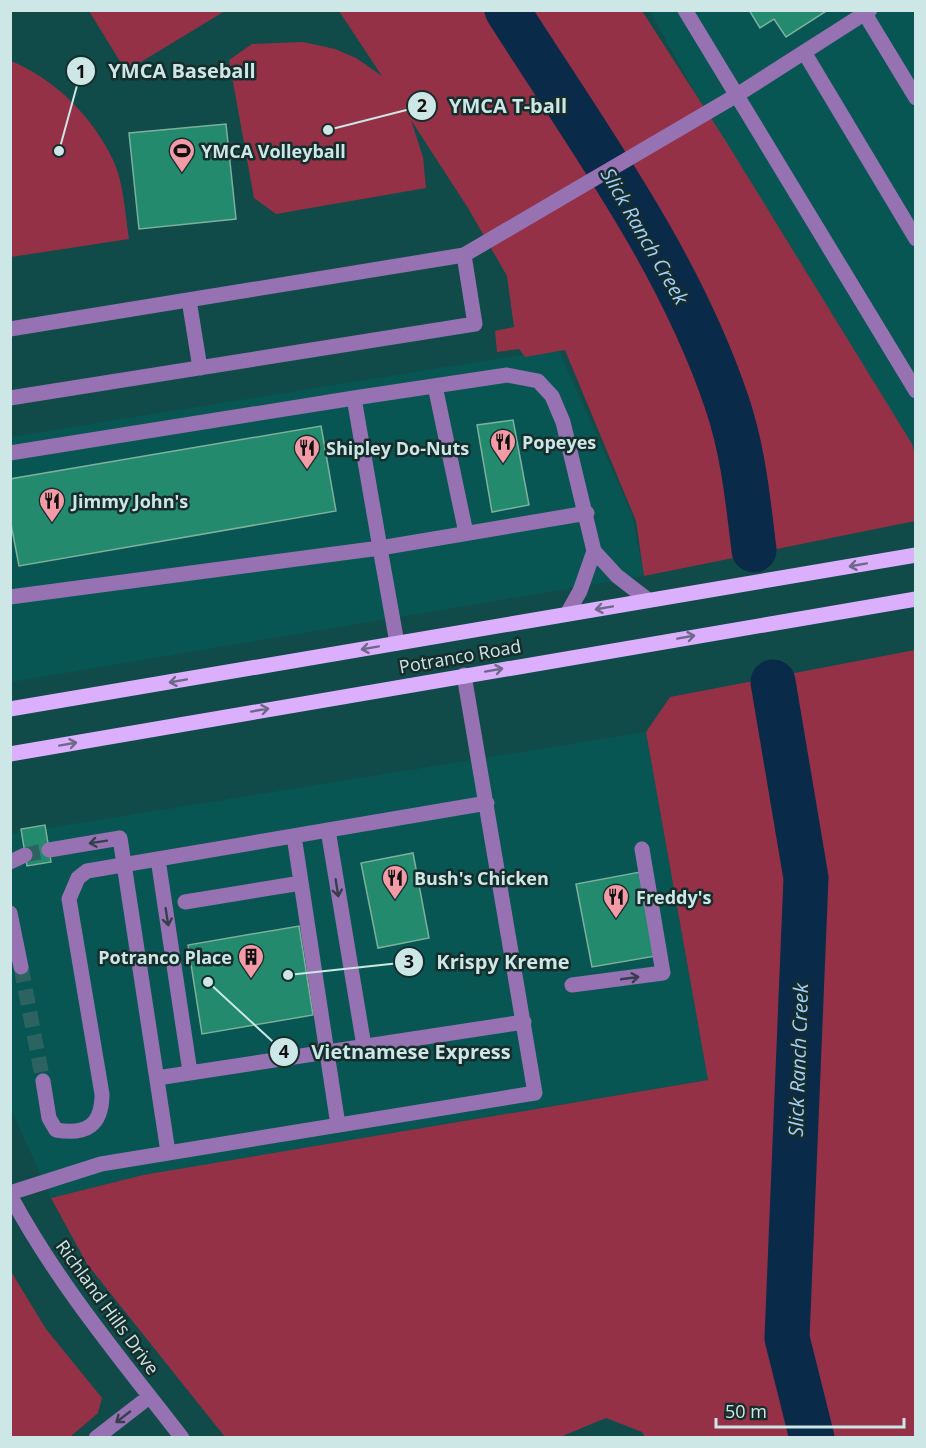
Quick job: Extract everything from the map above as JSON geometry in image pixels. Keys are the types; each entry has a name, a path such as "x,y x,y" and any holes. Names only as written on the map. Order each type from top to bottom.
{"main road":[{"name":"Potranco Road","path":"10,710 915,555"},
{"name":"Potranco Road","path":"10,754 915,598"}],"street":[{"path":"685,10 915,391"},
{"path":"10,328 464,255 486,245 705,112 737,95 868,12 909,73 915,98"},
{"path":"804,52 915,239"},
{"path":"10,398 475,324 464,255"},
{"path":"189,300 200,368"},
{"path":"10,453 507,375 538,381 552,396 563,422 587,513 594,551 580,591 567,614"},
{"path":"435,386 466,533"},
{"path":"354,398 397,643"},
{"path":"10,597 380,548 587,513"},
{"path":"594,551 617,576 648,600"},
{"path":"10,1194 101,1164 535,1093 464,675"},
{"path":"43,1081 49,1118 56,1130 71,1132 90,1127 100,1116 102,1094 69,899 78,878 87,871 487,803"},
{"path":"328,830 364,1046"},
{"path":"294,836 338,1125"},
{"path":"49,850 120,838 168,1152"},
{"path":"572,985 663,973 642,849"},
{"path":"10,862 25,855"},
{"path":"158,859 190,1072"},
{"path":"185,902 301,883"},
{"path":"10,913 21,968"},
{"path":"157,1078 524,1022"},
{"name":"Richland Hills Drive","path":"10,1194 63,1282 149,1396 175,1435"},
{"path":"96,1437 149,1396"}],"shaded area":[{"path":"89,11 225,11 126,71"},
{"path":"339,11 642,11 727,143 912,444 916,459 915,521 644,576 636,521 565,350 525,357 519,349 497,352 495,331 514,327 507,276 468,208 411,120 423,157 426,188 276,214 254,198 229,60 252,44 303,42 335,49 356,58 382,76"},
{"path":"650,11 915,11 915,492"},
{"path":"11,61 58,89 96,130 117,171 129,239 11,257"},
{"path":"558,349 632,514 644,576 11,682 11,437"},
{"path":"915,650 915,1437 645,1437 642,1432 606,1418 560,1437 225,1437 87,1264 51,1198 143,1175 708,1080 646,732 670,697"},
{"path":"646,732 708,1080 143,1175 51,1198 11,1109 11,834"},
{"path":"10,1270 46,1329 102,1398 98,1413 70,1437 11,1437"}],"building":[{"path":"749,10 828,10 786,37 774,19 760,28"},
{"name":"YMCA Volleyball","path":"226,124 236,219 139,229 129,133"},
{"name":"Popeyes","path":"513,420 529,505 492,512 477,425"},
{"path":"321,426 336,511 19,566 10,519 10,479"},
{"path":"45,825 51,862 27,866 21,829"},
{"name":"Bush's Chicken","path":"413,853 429,938 378,948 361,863"},
{"name":"Freddy's","path":"640,872 656,956 592,967 576,884"},
{"name":"Potranco Place","path":"299,926 313,1015 202,1034 188,945"}],"waterway":[{"name":"Slick Ranch Creek","path":"507,10 629,200 684,299 707,350 733,421 744,475 754,550"},
{"name":"Slick Ranch Creek","path":"773,682 806,878 787,1338 812,1438"}],"tunnel":[{"path":"25,855 49,850"},
{"path":"21,967 43,1081"}],"place":[{"name":"YMCA T-ball","path":"328,130"},
{"name":"YMCA Baseball","path":"59,151"},
{"name":"YMCA Volleyball","path":"182,174"},
{"name":"Popeyes","path":"503,465"},
{"name":"Shipley Do-Nuts","path":"307,471"},
{"name":"Jimmy John's","path":"52,524"},
{"name":"Bush's Chicken","path":"395,901"},
{"name":"Freddy's","path":"616,920"},
{"name":"Krispy Kreme","path":"288,975"},
{"name":"Potranco Place","path":"251,980"},
{"name":"Vietnamese Express","path":"208,982"}]}
